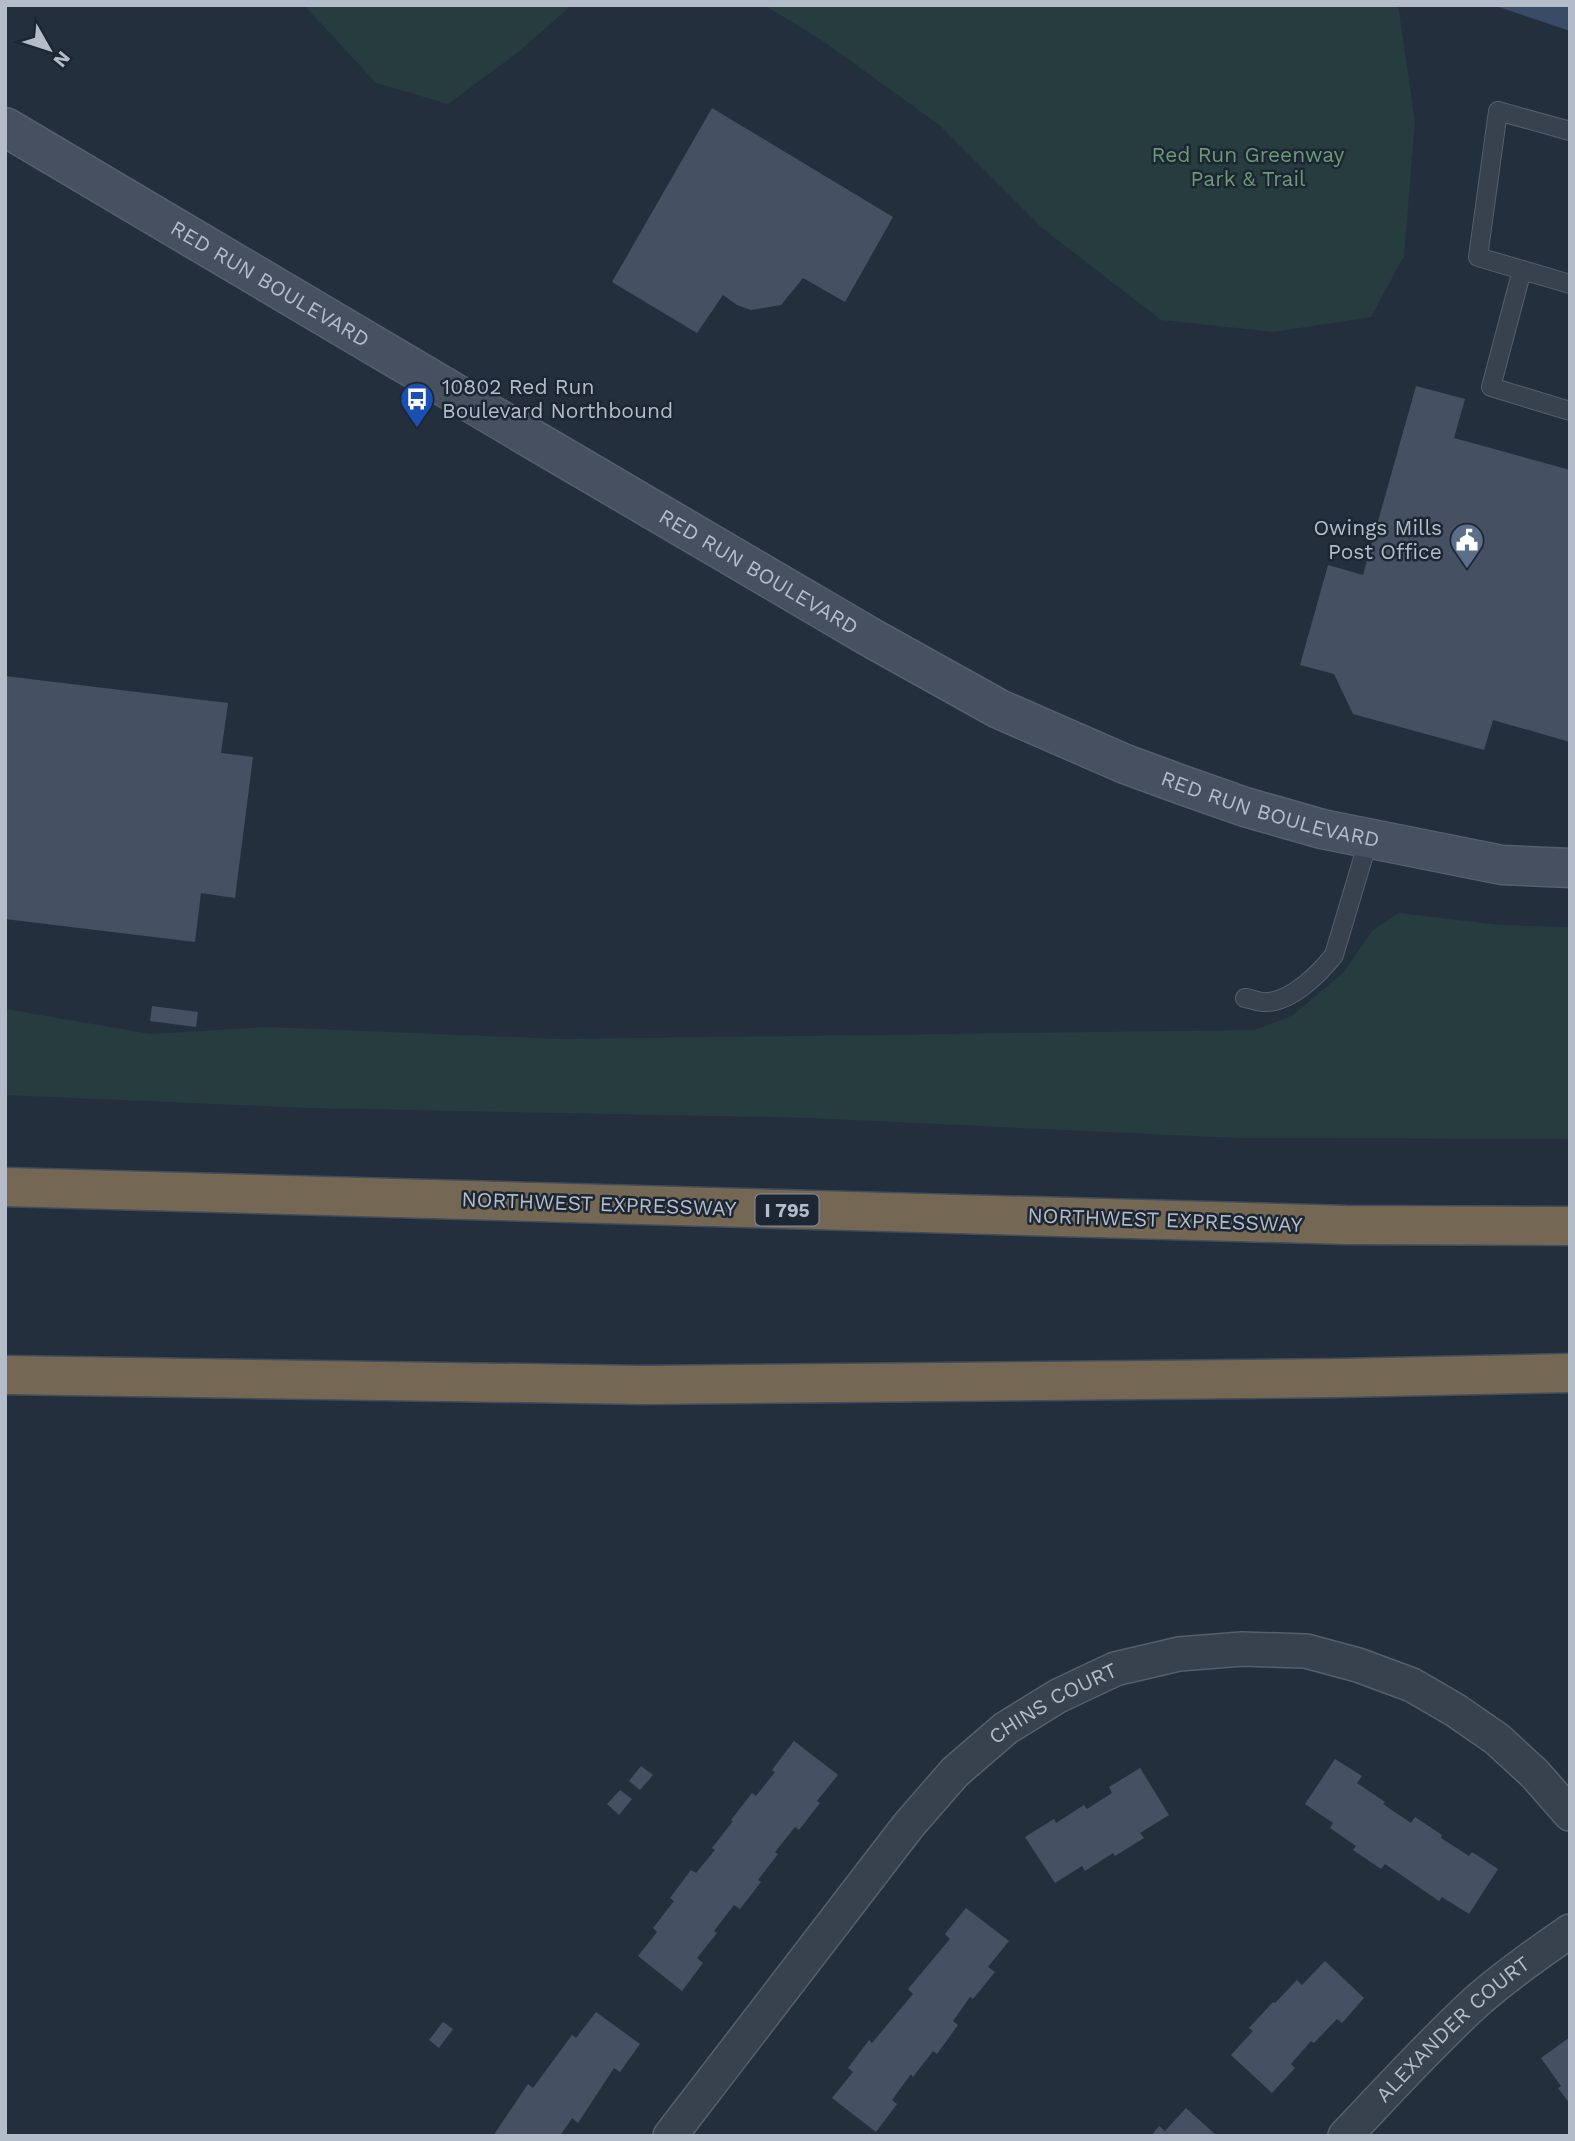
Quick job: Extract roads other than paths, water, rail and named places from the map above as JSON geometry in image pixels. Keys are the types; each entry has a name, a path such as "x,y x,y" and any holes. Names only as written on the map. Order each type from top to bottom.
{"highway":[{"name":"NORTHWEST EXPRESSWAY","path":"5,1187 1334,1224 1570,1226"},
{"path":"5,1375 645,1385 1570,1373"}],"main road":[{"name":"RED RUN BOULEVARD","path":"5,127 581,468 868,636 999,709 1125,764 1245,807 1322,829 1502,865 1570,868"}],"street":[{"name":"CHINS COURT","path":"670,2136 908,1826 955,1772 1006,1728 1058,1696 1115,1669 1179,1654 1242,1649 1306,1651 1358,1665 1412,1685 1497,1739 1535,1774 1570,1814"},
{"name":"ALEXANDER COURT","path":"1345,2136 1478,2001 1570,1931"}],"lane":[{"path":"1570,131 1498,111 1478,257 1570,284"},
{"path":"1522,270 1491,387 1570,411"},
{"path":"1245,998 1268,1002 1293,993 1324,968 1334,955 1368,838"}],"water":[{"path":"1493,5 1570,5 1570,31"}],"place":[{"name":"10802 Red Run Boulevard Northbound","path":"417,429"},
{"name":"Owings Mills Post Office","path":"1467,570"}],"park label":[{"name":"Red Run Greenway Park & Trail","path":"1248,167"}]}
